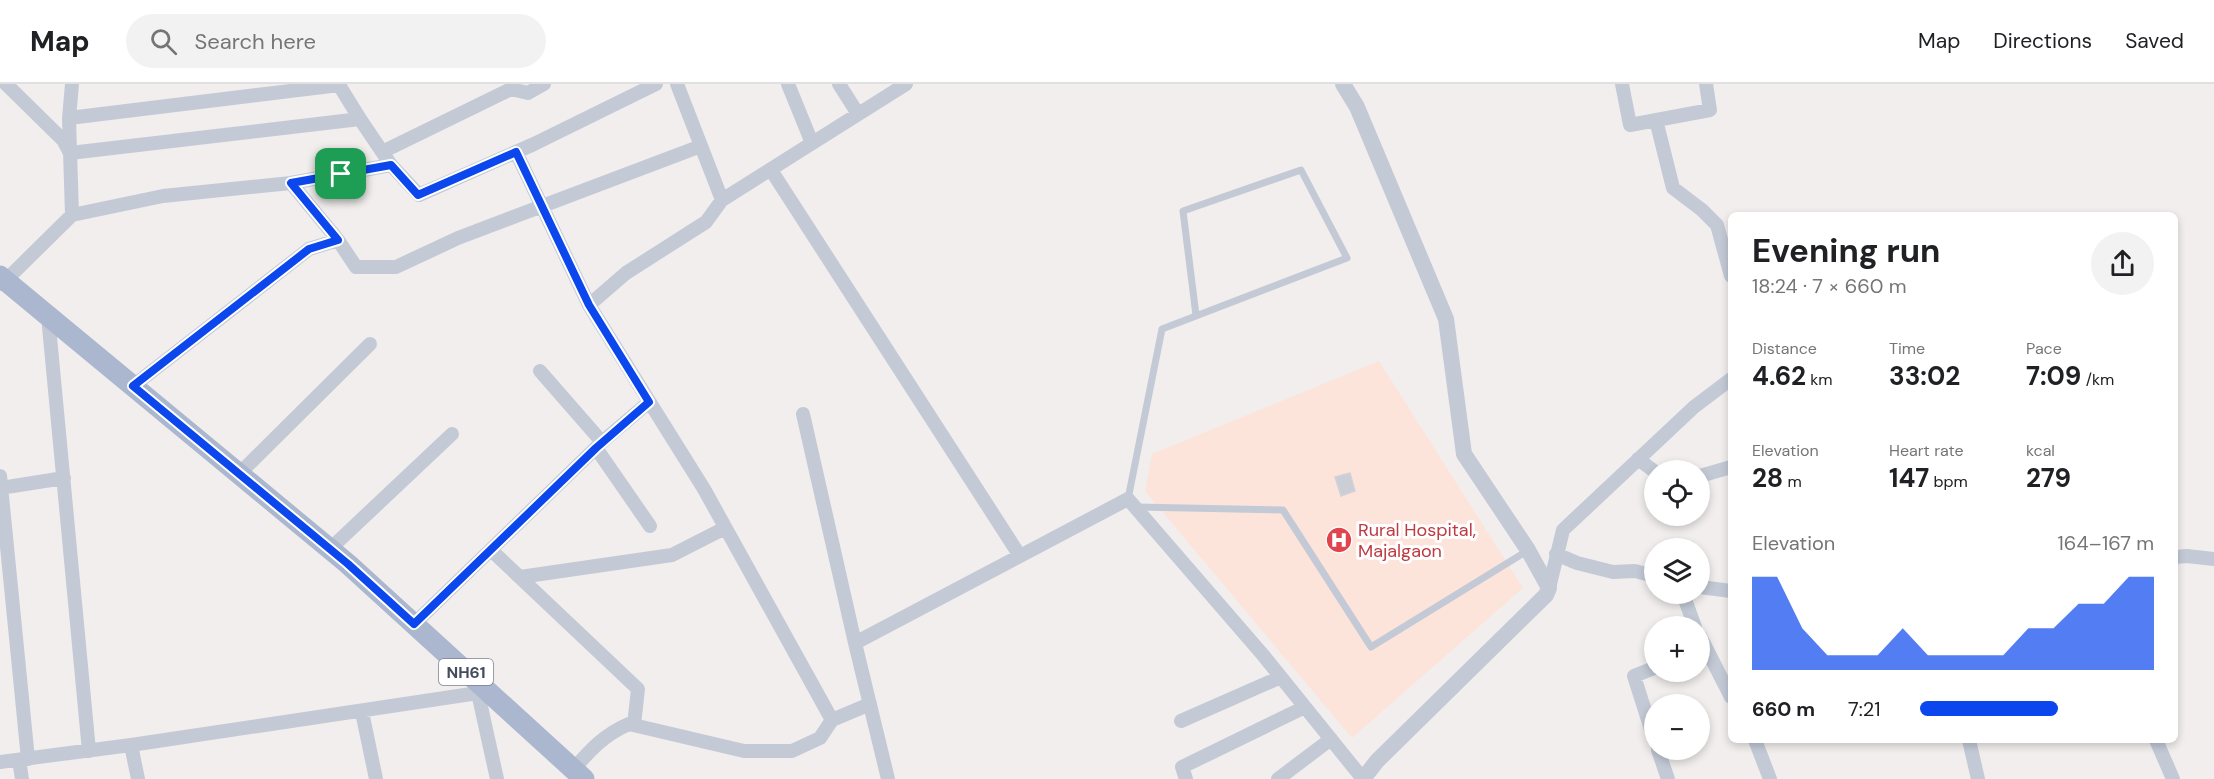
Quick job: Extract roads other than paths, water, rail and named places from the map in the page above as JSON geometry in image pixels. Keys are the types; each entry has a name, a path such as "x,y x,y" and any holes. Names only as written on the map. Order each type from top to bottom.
{"main road":[{"name":"NH61","path":"2,281 48,316 330,549 579,774"}],"street":[{"path":"6,84 63,140 70,153"},
{"path":"72,84 69,118 72,216"},
{"path":"69,118 339,84 391,165 418,195 516,152 657,84"},
{"path":"382,152 511,89 528,93 544,84"},
{"path":"677,84 722,200"},
{"path":"788,84 812,143"},
{"path":"839,84 858,114"},
{"path":"589,305 626,273 706,222 722,200 906,84"},
{"path":"1343,84 1357,107 1446,319 1464,454 1528,550 1549,588"},
{"path":"1622,84 1630,125 1710,110 1706,84"},
{"path":"70,153 360,119"},
{"path":"1656,120 1673,188 1702,210 1717,225 1728,265"},
{"path":"291,183 338,240 356,267 396,267 458,238 701,146"},
{"path":"516,152 589,305 704,489 832,720"},
{"path":"2,281 72,216 163,196 291,183 391,165"},
{"path":"771,170 1020,556"},
{"path":"133,386 309,249 338,240"},
{"path":"48,316 89,751"},
{"path":"239,474 370,344"},
{"path":"540,371 599,445 650,526"},
{"path":"855,643 1020,556 1132,503 1281,677 1363,779 1377,761 1546,594 1563,530 1694,407 1728,381"},
{"path":"414,624 599,445 649,402"},
{"path":"803,414 888,779"},
{"path":"330,549 452,434"},
{"path":"1638,459 1644,464"},
{"path":"1710,473 1728,468"},
{"path":"22,779 24,759 1,484 64,478"},
{"path":"520,577 672,555 725,528"},
{"path":"491,549 638,689 634,725"},
{"path":"1556,554 1577,563 1613,572 1635,571 1644,573"},
{"path":"2178,557 2214,559"},
{"path":"1710,588 1728,591"},
{"path":"1710,660 1728,692"},
{"path":"1644,672 1634,676 1644,708"},
{"path":"1181,721 1281,677"},
{"path":"0,762 131,745 478,693 497,779"},
{"path":"579,774 592,747 614,730 629,724 744,751 792,751 820,738 832,720 870,704"},
{"path":"1186,779 1182,766 1305,707"},
{"path":"362,711 376,779"},
{"path":"1278,779 1331,739"},
{"path":"1756,743 1770,779"},
{"path":"1970,743 1978,779"},
{"path":"2157,743 2173,779"},
{"path":"131,745 138,779"},
{"path":"1661,760 1666,779"}],"lane":[{"path":"1196,315 1183,211 1301,170 1347,258 1162,329 1132,503 1283,510 1371,646 1528,550"}],"place":[{"name":"Rural Hospital, Majalgaon","path":"1339,540"}]}
